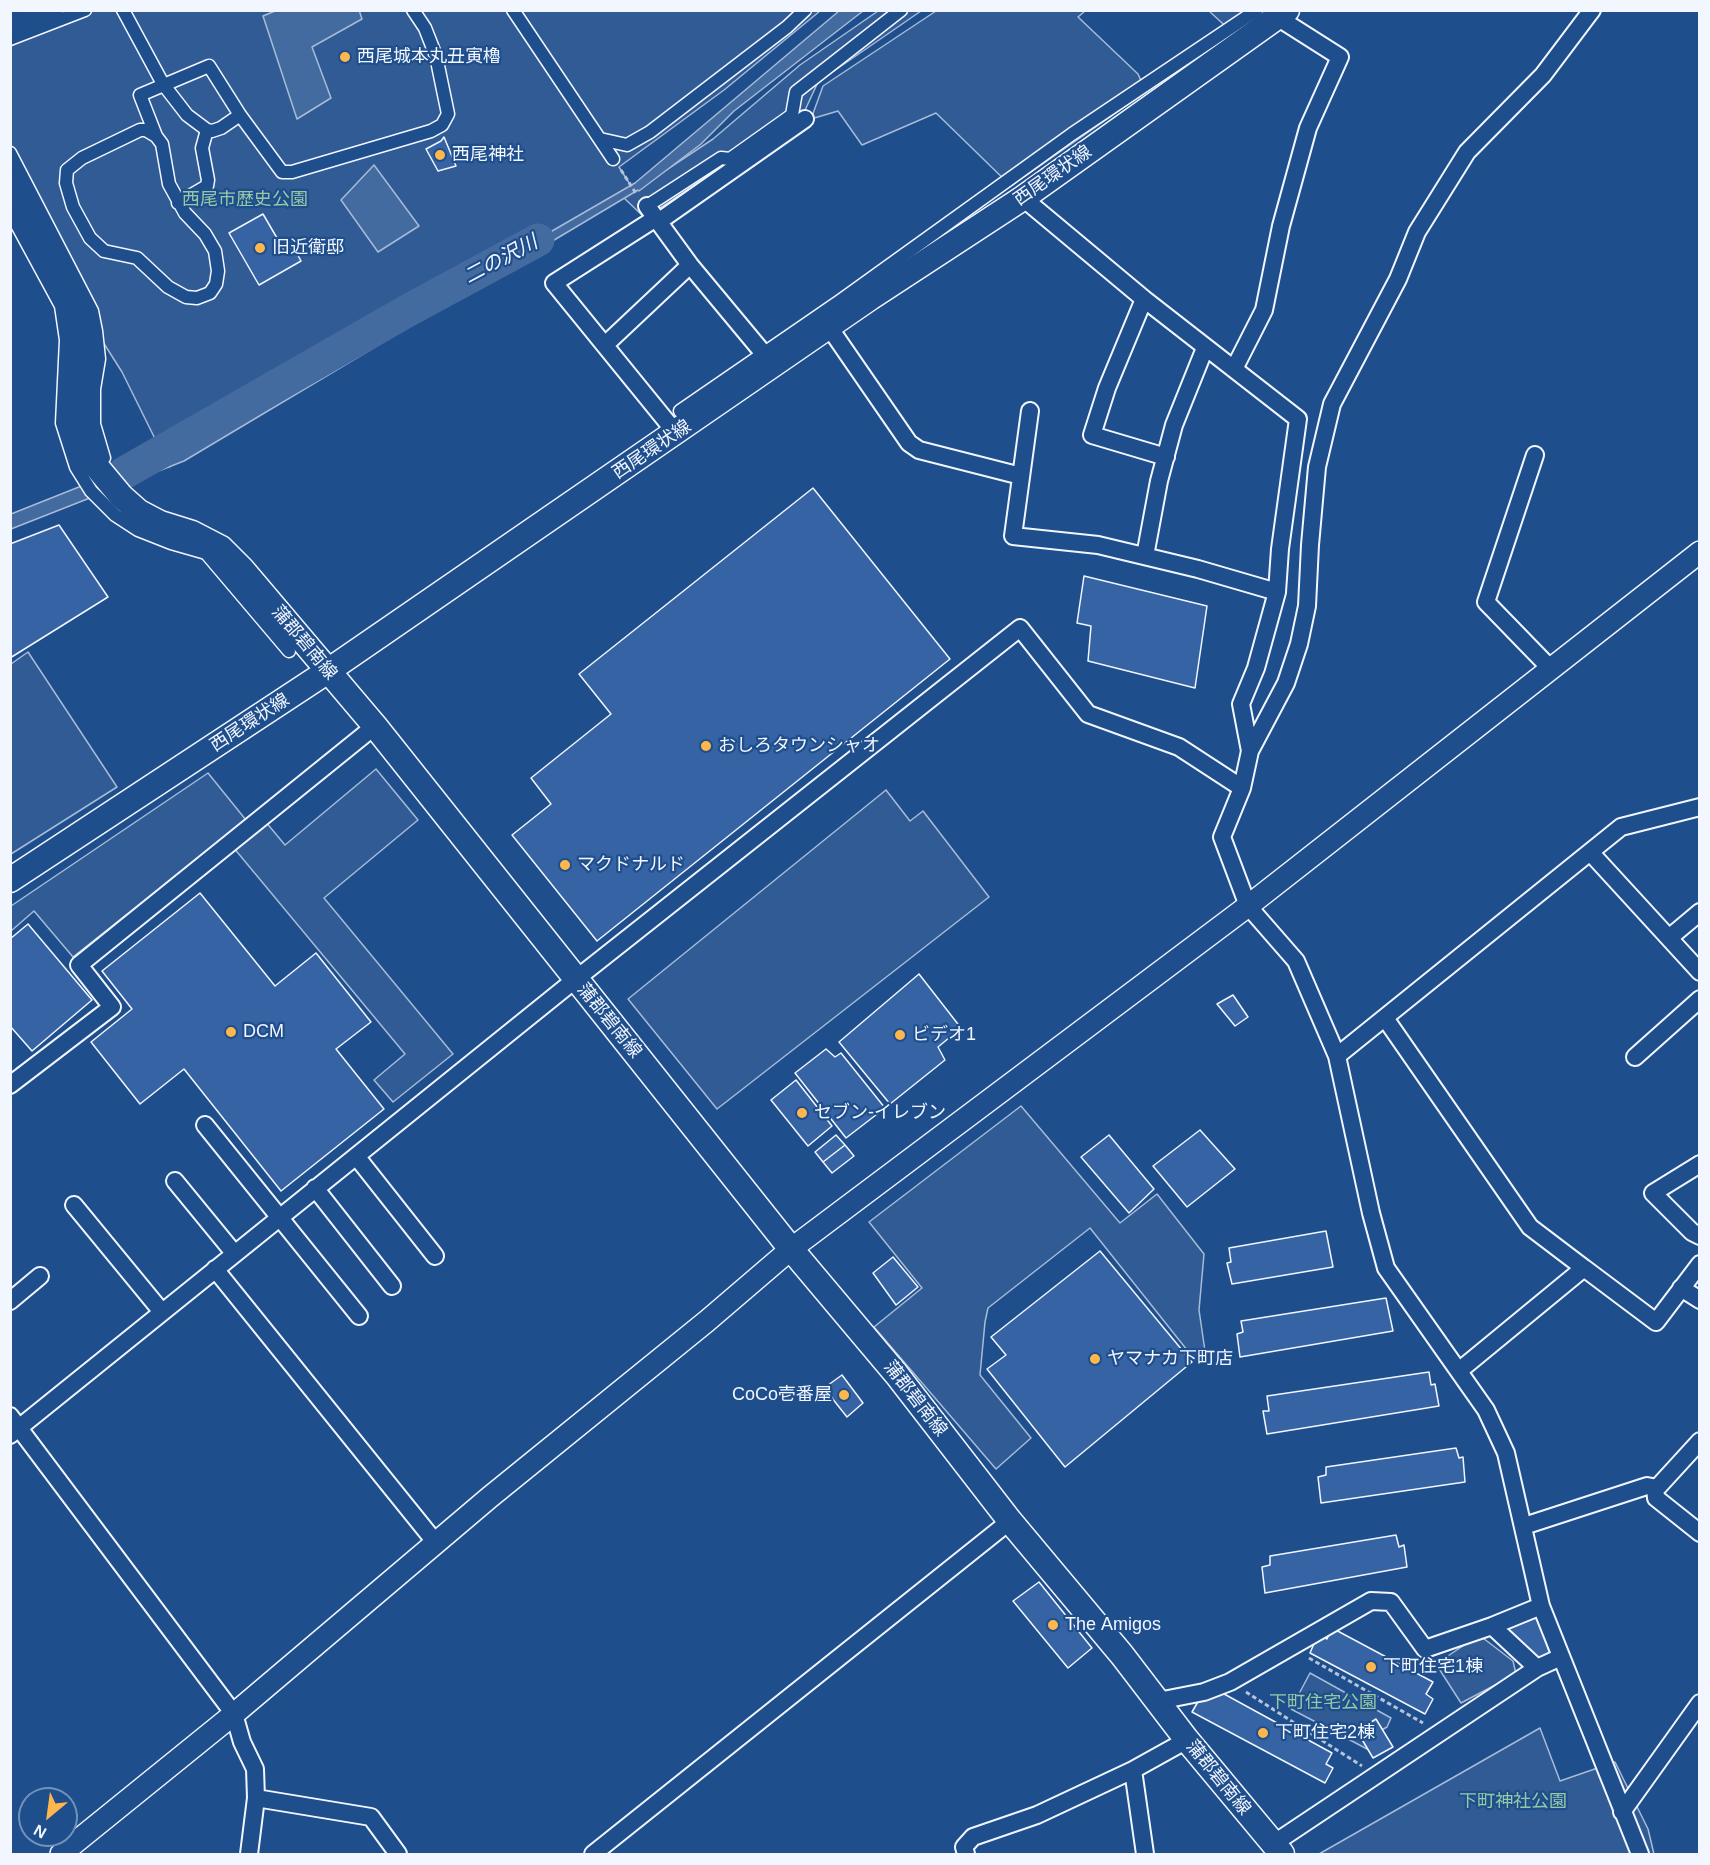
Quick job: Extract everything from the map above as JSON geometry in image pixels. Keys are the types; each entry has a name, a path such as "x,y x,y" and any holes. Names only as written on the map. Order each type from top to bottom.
{"main road":[{"name":"西尾環状線","path":"10,880 328,671 769,360 828,327 1023,198 1274,13"},
{"name":"蒲郡碧南線","path":"10,181 76,308 83,341 78,390 78,424 85,448 96,466 138,512 160,524 192,533 221,548 242,569 375,726 791,1249 897,1375 1010,1521 1122,1655 1187,1740 1277,1849"}],"street":[{"path":"10,14 23,10"},
{"path":"10,27 52,10"},
{"path":"10,39 84,10"},
{"path":"123,10 163,84 187,115 212,132 240,115"},
{"path":"156,136 146,130 140,130 82,158 67,170 66,183 73,207 90,238 104,251 137,258 168,287 186,297 197,298 210,293 216,284 218,271 215,251 205,234 178,203 169,184 162,144 156,136 140,95 209,66 240,115 282,172 431,131 442,125 448,114 436,56 425,28 413,10"},
{"path":"513,10 613,159"},
{"path":"600,139 627,145 650,132 787,27 805,10"},
{"path":"654,215 721,158 730,159 792,115 796,92 901,10"},
{"path":"1592,10 1543,75 1467,152 1417,232 1398,279 1332,404 1317,467 1307,606 1299,644 1286,683 1250,751 1242,788 1222,837 1248,906 1296,961 1338,1056 1371,1213 1386,1268 1486,1410 1506,1453 1541,1606 1640,1854"},
{"path":"654,215 690,265 769,360 1072,134 1274,13 1340,57 1308,128 1281,226 1264,310 1234,369"},
{"path":"678,422 604,345 554,283 654,215 806,119"},
{"path":"178,203 207,186 202,148 207,130"},
{"path":"10,153 92,311 99,359 94,388 94,424 104,458"},
{"path":"1023,198 1144,299 1298,419 1280,549 1277,592 1256,668 1241,704 1250,751"},
{"path":"10,212 61,306 66,340 62,423 76,467 92,491 115,516 138,530 206,553 289,651"},
{"path":"604,345 690,265"},
{"path":"1144,299 1107,388 1092,435 1166,457"},
{"path":"828,327 914,447 1021,476"},
{"path":"1145,556 1159,481 1174,425 1205,348"},
{"path":"1030,411 1013,536 1098,545 1277,592"},
{"path":"1536,455 1486,602 1551,669"},
{"path":"61,1854 234,1714 436,1543 791,1249 1248,906 1700,552"},
{"path":"249,1854 256,1798 255,1769 242,1742 234,1714 14,1426 162,1312 576,979 1020,628 1088,714 1179,747 1242,788"},
{"path":"10,1085 112,1007 79,965 375,726"},
{"path":"1338,1056 1621,827 1700,807"},
{"path":"1590,852 1700,972"},
{"path":"1669,938 1700,912"},
{"path":"1635,1057 1700,999"},
{"path":"1385,1018 1530,1227 1656,1322 1700,1264"},
{"path":"205,1125 359,1316"},
{"path":"356,1156 435,1256"},
{"path":"1700,1164 1653,1193 1692,1232 1700,1236"},
{"path":"175,1181 234,1254"},
{"path":"315,1188 392,1286"},
{"path":"74,1205 162,1312"},
{"path":"1460,1370 1584,1268"},
{"path":"215,1269 436,1543"},
{"path":"10,1301 40,1276"},
{"path":"1681,1288 1700,1300"},
{"path":"1524,1526 1647,1486 1657,1488 1700,1441"},
{"path":"1655,1487 1656,1498 1700,1533"},
{"path":"593,1854 1010,1521"},
{"path":"1158,1701 1204,1692 1230,1682 1371,1601 1391,1602 1425,1649 1541,1606"},
{"path":"1492,1626 1537,1668"},
{"path":"1277,1849 1376,1775 1537,1668 1561,1657"},
{"path":"1622,1812 1700,1703"},
{"path":"966,1854 964,1847 973,1837 1037,1815 1133,1770 1187,1740"},
{"path":"1133,1770 1145,1854"},
{"path":"256,1798 371,1817 398,1854"}],"path":[{"path":"613,159 654,215"},
{"path":"1291,1647 1440,1733"},
{"path":"1230,1682 1376,1775"}],"shaded area":[{"path":"359,10 362,19 312,47 331,98 297,119 263,16 275,11"},
{"name":"西尾市歴史公園","path":"11,11 820,11 724,90 619,167 633,189 169,467 122,372 96,331 46,217 11,145 11,46 21,41"},
{"path":"839,11 863,11 734,111 701,144 639,191 184,461 11,529 11,514 177,448 635,183"},
{"path":"878,11 921,11 818,82 801,119 728,163 645,218 624,198 713,139 800,65"},
{"path":"936,11 1085,11 1078,17 1138,74 1146,92 1011,186 936,113 862,145 838,111 811,119 823,86"},
{"path":"1209,11 1268,11 1233,33"},
{"path":"374,165 419,226 378,252 341,200"},
{"path":"28,652 117,787 11,854 11,664"},
{"path":"376,769 418,820 324,898 453,1054 393,1102 374,1080 405,1054 233,847 265,821 285,845"},
{"path":"208,773 246,820 73,957 34,911 11,931 11,906"},
{"path":"886,790 910,821 923,811 989,897 717,1109 628,999"},
{"path":"1021,1106 1120,1223 1157,1194 1204,1254 1199,1310 1205,1351 1195,1360 1090,1228 988,1308 980,1375 1031,1438 996,1469 874,1327 922,1288 869,1222"},
{"path":"1479,1635 1513,1661 1516,1674 1461,1703 1436,1664"},
{"name":"下町住宅公園","path":"1310,1673 1391,1718 1387,1727 1366,1739 1369,1750 1291,1709"},
{"name":"下町神社公園","path":"1540,1728 1560,1781 1615,1762 1648,1829 1654,1854 1319,1854"}],"building":[{"name":"西尾神社","path":"444,137 456,166 438,171 426,149"},
{"name":"旧近衛邸","path":"263,214 284,250 293,246 301,261 259,285 229,233"},
{"name":"おしろタウンシャオ","path":"813,488 950,659 597,941 512,835 551,804 531,778 611,714 579,674"},
{"path":"59,525 108,597 10,658 10,544"},
{"path":"1084,576 1207,606 1195,688 1088,661 1091,626 1077,623"},
{"name":"DCM","path":"200,893 275,986 316,953 371,1022 336,1049 384,1109 281,1191 184,1069 140,1104 91,1042 132,1009 102,971"},
{"path":"28,924 92,1000 32,1051 10,1026 10,939"},
{"name":"ビデオ1","path":"919,974 961,1028 938,1047 945,1060 890,1104 839,1042"},
{"path":"1233,995 1248,1017 1235,1026 1217,1004"},
{"path":"826,1049 835,1057 841,1053 885,1108 846,1138 795,1073"},
{"name":"セブン-イレブン","path":"796,1080 832,1126 808,1146 771,1100"},
{"path":"1200,1130 1235,1169 1187,1207 1153,1166"},
{"path":"836,1135 845,1145 823,1162 815,1152"},
{"path":"1109,1135 1154,1189 1129,1213 1081,1157"},
{"path":"845,1145 854,1156 832,1173 823,1162"},
{"path":"1326,1231 1333,1267 1232,1284 1227,1263 1231,1262 1229,1248"},
{"name":"ヤマナカ下町店","path":"1100,1251 1192,1362 1065,1467 987,1369 1006,1355 991,1337"},
{"path":"893,1257 918,1287 896,1305 873,1273"},
{"path":"1386,1298 1393,1331 1240,1357 1237,1334 1243,1332 1241,1321"},
{"path":"1429,1372 1431,1385 1435,1384 1439,1406 1267,1434 1263,1411 1269,1411 1267,1396"},
{"name":"CoCo壱番屋","path":"842,1375 863,1403 847,1417 824,1388"},
{"path":"1456,1448 1459,1458 1463,1457 1465,1482 1321,1503 1318,1477 1326,1475 1326,1467"},
{"path":"1396,1535 1399,1547 1404,1545 1407,1567 1265,1593 1262,1567 1270,1565 1270,1556"},
{"name":"The Amigos","path":"1039,1582 1092,1648 1068,1668 1013,1601"},
{"path":"1538,1617 1552,1660 1541,1663 1500,1629"},
{"name":"下町住宅1棟","path":"1332,1628 1433,1682 1426,1694 1433,1699 1425,1714 1310,1653 1318,1634 1327,1639"},
{"name":"下町住宅2棟","path":"1215,1689 1332,1753 1326,1764 1333,1768 1325,1783 1192,1712 1203,1693"},
{"path":"1376,1719 1393,1747 1373,1758 1357,1731"}],"waterway":[{"name":"二の沢川","path":"124,473 407,311 538,240"}],"place":[{"name":"西尾城本丸丑寅櫓","path":"345,57"},
{"name":"西尾神社","path":"440,155"},
{"name":"旧近衛邸","path":"260,248"},
{"name":"おしろタウンシャオ","path":"706,746"},
{"name":"マクドナルド","path":"565,865"},
{"name":"DCM","path":"231,1032"},
{"name":"ビデオ1","path":"900,1035"},
{"name":"セブン-イレブン","path":"802,1113"},
{"name":"ヤマナカ下町店","path":"1095,1359"},
{"name":"CoCo壱番屋","path":"844,1395"},
{"name":"The Amigos","path":"1053,1625"},
{"name":"下町住宅1棟","path":"1371,1667"},
{"name":"下町住宅2棟","path":"1263,1733"}]}
